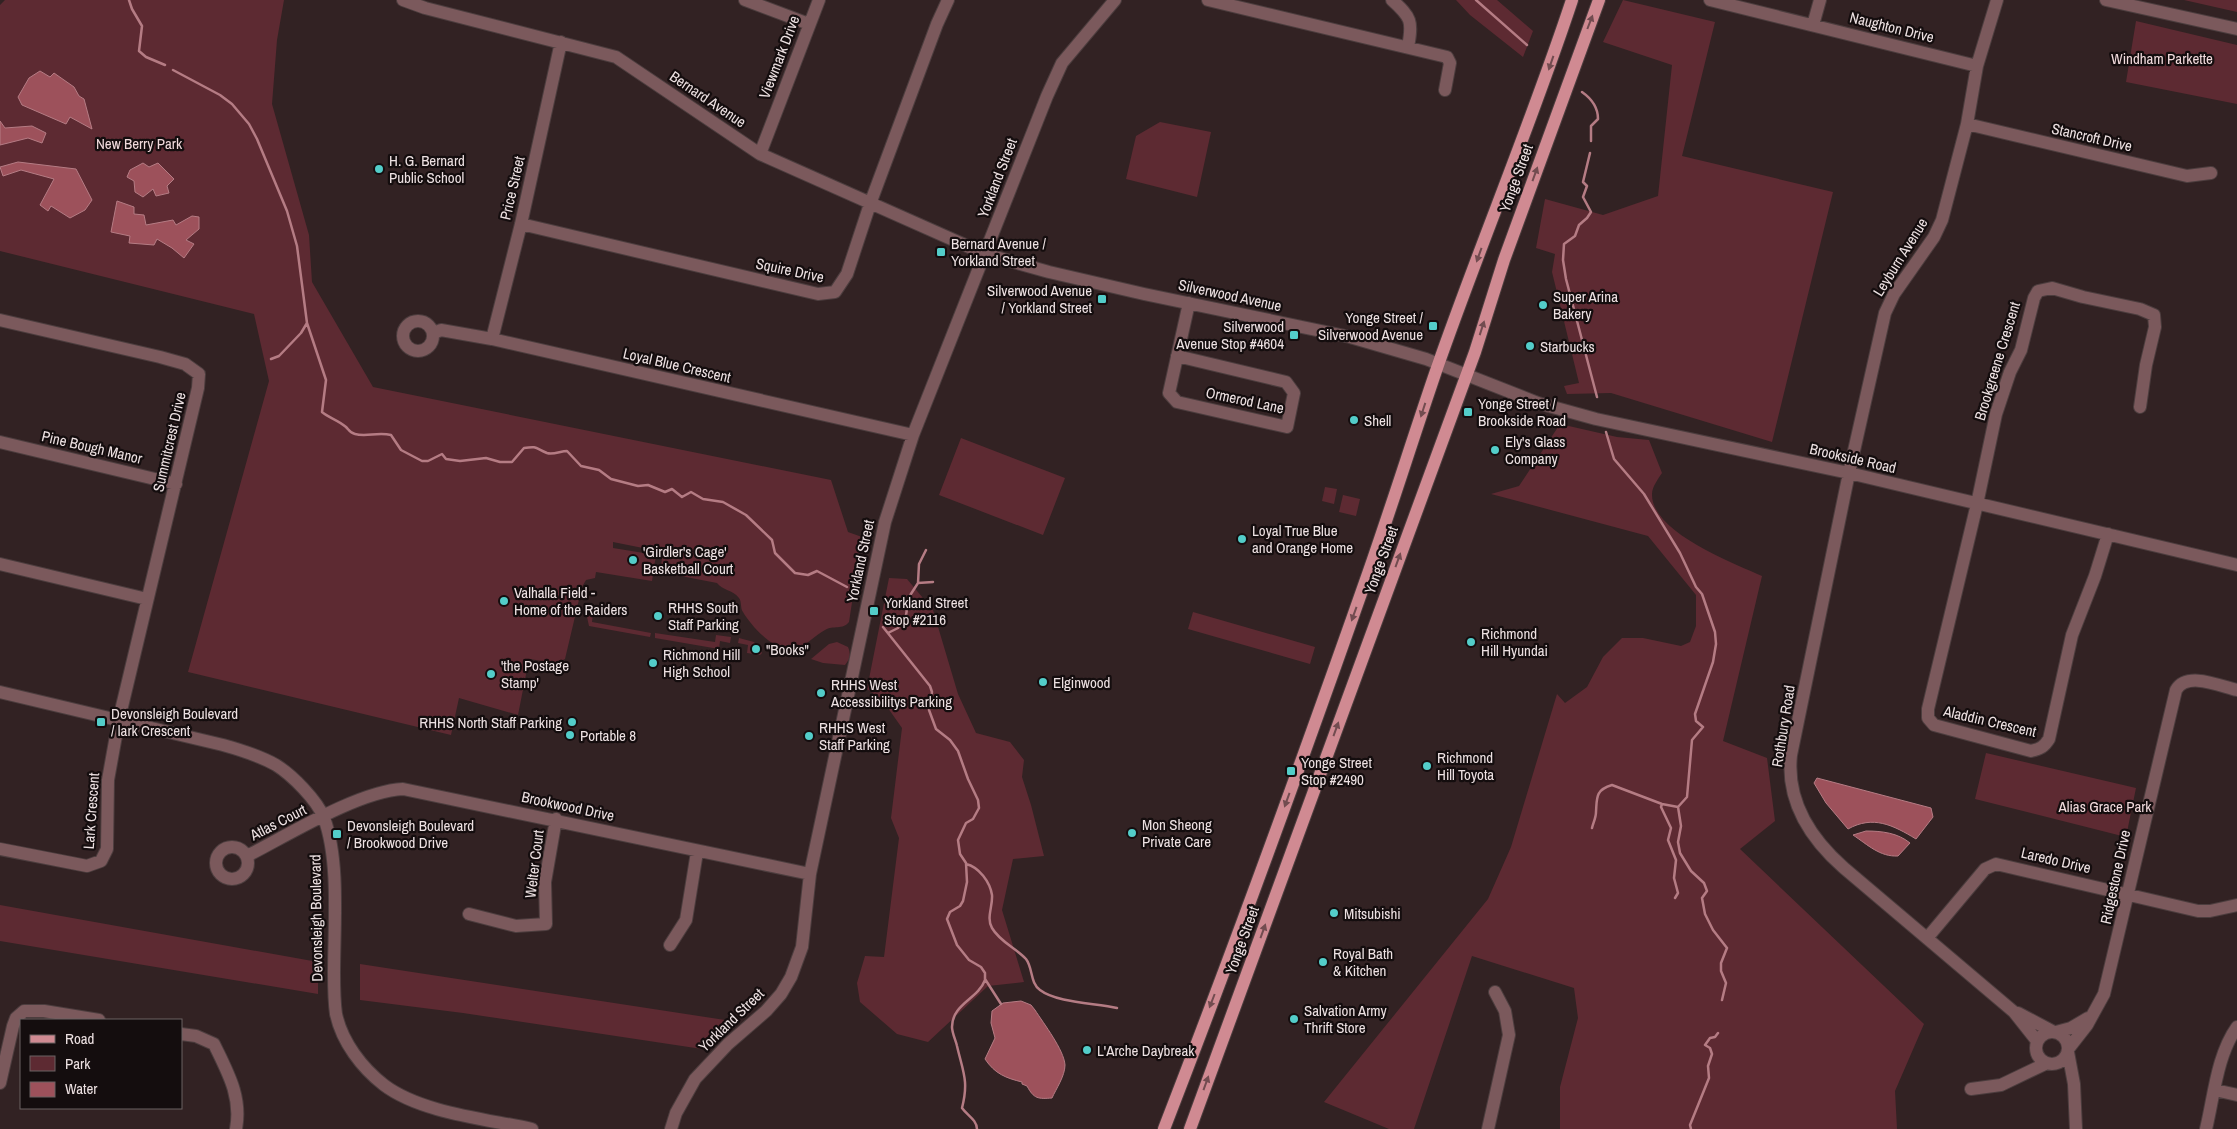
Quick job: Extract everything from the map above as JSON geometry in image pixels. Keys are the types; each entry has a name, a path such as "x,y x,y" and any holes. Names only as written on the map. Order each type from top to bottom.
{"main road":[{"name":"Yonge Street","path":"1164,1129 1284,810 1370,568 1439,364 1525,135 1572,0"},
{"name":"Yonge Street","path":"1190,1129 1466,374 1504,260 1599,0"}],"street":[{"name":"Bernard Avenue","path":"403,0 425,8 616,57 760,154 985,254"},
{"path":"745,0 809,24"},
{"name":"Viewmark Drive","path":"760,154 818,0"},
{"name":"Squire Drive","path":"521,224 809,292 829,294 834,292 847,274 870,204 937,24 948,0"},
{"name":"Yorkland Street","path":"671,1129 676,1113 695,1079 728,1044 766,1011 781,994 791,977 802,947 810,874 885,522 913,435 1047,96 1062,63 1115,0"},
{"path":"1208,0 1447,57 1450,63 1445,90"},
{"path":"1392,0 1407,14 1412,24 1408,47"},
{"name":"Naughton Drive","path":"1710,0 1977,66"},
{"path":"1814,25 1820,0"},
{"name":"Leyburn Avenue","path":"1849,473 1885,313 1894,294 1934,237 1942,220 1967,124 1977,66 1996,0"},
{"path":"2114,1 2237,29"},
{"name":"Price Street","path":"492,339 521,224 561,42"},
{"name":"Stancroft Drive","path":"1967,124 2187,176 2211,173"},
{"name":"Silverwood Avenue","path":"985,254 1049,272 1317,329 1439,364 1466,374"},
{"name":"Brookgreene Crescent","path":"1977,504 1996,414 2010,372 2021,350 2034,298 2038,291 2052,288 2083,297 2140,309 2154,315 2155,327 2146,365 2140,407"},
{"name":"Ormerod Lane","path":"1177,356 1286,382 1294,394 1287,427 1175,400 1169,393 1177,356 1189,303"},
{"name":"Summitcrest Drive","path":"0,320 160,357 185,364 199,374 198,388 176,484 119,719"},
{"name":"Loyal Blue Crescent","path":"434,333 441,330 492,339 913,435"},
{"name":"Brookside Road","path":"1466,374 1538,403 1596,419 1849,473 2237,565"},
{"name":"Pine Bough Manor","path":"0,442 176,484"},
{"name":"Rothbury Road","path":"1849,473 1791,755 1792,783 1803,818 1819,844 1844,868 1928,937 2014,1012 2037,1045"},
{"name":"Aladdin Crescent","path":"1977,504 1928,709 1928,718 1934,725 2031,750 2039,750 2049,739 2072,635 2095,576 2108,534"},
{"path":"0,564 147,599"},
{"name":"Ridgestone Drive","path":"2068,1050 2104,994 2176,690 2184,682 2194,680 2237,690"},
{"name":"Devonsleigh Boulevard","path":"0,692 223,745 252,754 276,765 291,776 324,817 333,868 336,1015 344,1037 354,1054 384,1085 405,1098 432,1108 532,1129"},
{"name":"Lark Crescent","path":"0,849 87,866 101,862 107,849 108,780 119,719"},
{"name":"Brookwood Drive","path":"324,817 370,796 388,790 403,789 556,819 698,852 810,874"},
{"name":"Atlas Court","path":"247,856 324,817"},
{"name":"Welter Court","path":"469,914 516,926 546,924 545,882 556,819"},
{"path":"670,945 686,920 698,852"},
{"name":"Laredo Drive","path":"1928,937 1985,869 1996,864 2204,911 2237,905"},
{"path":"1488,1129 1509,1035 1505,1011 1495,992"},
{"path":"0,1083 13,1026 16,1018 24,1012 44,1010 94,1019"},
{"name":"Rothbury Road","path":"2014,1012 2054,1032"},
{"path":"2012,1078 2044,1034 2070,1028 2092,1015"},
{"path":"2206,1129 2226,1046 2237,1027"},
{"path":"2054,1032 2065,1038 2068,1050 2074,1094 2076,1129"},
{"path":"182,1034 196,1036 214,1044 237,1098 239,1112 236,1129"},
{"path":"2037,1045 2040,1058 2058,1070 2074,1094"},
{"path":"1971,1089 2001,1085 2037,1066 2060,1062 2068,1050"},
{"path":"2216,1090 2237,1095"}],"green space":[{"name":"New Berry Park","path":"5,0 284,0 277,40 272,104 309,235 312,282 373,387 831,480 848,532 862,537 849,622 844,626 825,630 796,649 781,648 773,644 752,625 742,610 739,598 734,593 717,583 660,572 663,552 613,542 613,548 656,555 652,581 596,572 595,578 586,580 582,587 565,659 557,663 529,659 518,715 459,698 451,735 188,672 269,381 254,314 0,251 0,5"},
{"path":"1456,0 1497,0 1533,31 1523,57 1470,15"},
{"path":"1623,0 1715,22 1682,156 1833,192 1772,442 1611,393 1567,394 1564,386 1579,383 1552,272 1555,254 1536,248 1545,199 1603,215 1658,196 1672,65 1603,42"},
{"path":"2184,0 2237,0 2237,12"},
{"name":"Windham Parkette","path":"2136,21 2237,45 2237,104 2126,82"},
{"path":"1160,122 1211,132 1197,197 1126,179 1136,136"},
{"path":"1560,424 1617,437 1649,440 1662,473 1654,486 1652,494 1655,508 1665,521 1696,544 1762,576 1723,741 1767,758 1775,821 1740,849 1924,1024 1895,1091 1897,1129 1560,1129 1560,1087 1578,1018 1574,988 1472,956 1414,1129 1389,1129 1324,1102 1488,899 1511,847 1557,694 1565,703 1587,687 1603,657 1622,638 1643,638 1681,646 1690,642 1696,626 1696,595 1648,536 1491,494 1519,486"},
{"path":"961,438 1065,478 1043,535 939,495"},
{"path":"1325,487 1337,489 1334,504 1322,501"},
{"path":"1343,495 1360,499 1356,516 1339,512"},
{"path":"889,578 907,579 933,610 958,694 976,733 1010,742 1024,760 1022,777 1044,856 1013,859 1002,910 1024,982 988,986 928,1042 897,1034 860,1002 857,983 865,956 884,957 899,838 891,818 902,728 883,701 867,689"},
{"path":"1193,612 1315,647 1310,664 1188,629"},
{"path":"593,614 592,622 651,633 650,637 589,626 587,617"},
{"path":"655,633 715,642 716,635 731,637 730,643 720,641 719,649 655,638"},
{"path":"739,638 754,642 762,653 760,655 747,653 748,645 738,643"},
{"path":"837,642 848,647 849,656 845,665 823,663 811,659 829,644"},
{"name":"Alias Grace Park","path":"1986,753 2136,788 2126,837 1975,799"},
{"path":"0,905 318,962 318,994 0,941"},
{"path":"360,964 725,1020 702,1049 463,1013 360,1000"}],"water":[{"path":"40,71 50,77 54,73 74,87 79,96 84,99 92,129 70,117 66,124 22,105 18,97 29,78"},
{"path":"0,121 5,128 32,126 46,133 42,143 28,138 0,145"},
{"path":"18,162 76,169 92,200 85,210 70,218 51,206 48,211 40,205 54,179 21,170 3,176 0,167"},
{"path":"143,163 149,167 158,163 174,179 167,186 169,193 156,196 153,189 143,197 135,192 134,181 127,177 130,170"},
{"path":"117,201 134,207 134,214 144,215 146,225 173,220 176,225 192,216 199,217 199,229 186,240 194,244 184,258 157,239 154,245 129,243 130,236 111,232"},
{"path":"1817,778 1931,808 1933,817 1916,839 1891,826 1874,822 1857,825 1848,829 1826,803 1814,783"},
{"path":"1866,831 1890,833 1910,843 1898,856 1885,855 1874,850 1853,835"},
{"path":"1021,1001 1031,1005 1035,1010 1053,1037 1064,1059 1064,1074 1052,1098 1034,1096 1022,1082 1001,1075 985,1059 995,1038 991,1023 992,1011 1003,1003"}],"waterway":[{"path":"129,0 142,26 139,51 146,57 165,65"},
{"path":"1476,0 1527,45"},
{"path":"173,70 220,95 232,104 249,124 257,139 287,211 297,246 307,323 326,380 322,412 346,427 353,434 391,435 401,450 422,461 428,461 442,454 446,459 460,461 486,458 500,462 512,462 524,448 534,447 547,453 567,451 581,466 599,470 611,479 638,486 648,485 665,492 672,489 682,497 691,492 703,499 723,502 746,515 772,540 775,553 795,573 808,575 817,571 847,587"},
{"path":"1582,92 1594,104 1598,115 1598,119 1591,126 1591,141"},
{"path":"1590,153 1583,182 1587,186 1583,197 1591,212 1579,225 1575,236 1564,244 1563,260 1566,279 1597,397"},
{"path":"271,359 279,356 301,333 307,323"},
{"path":"1606,432 1614,459 1644,494 1680,553 1696,587 1702,594 1715,632 1716,644 1713,662 1695,714 1696,721 1703,727 1692,740 1687,797 1678,807 1681,826 1678,842 1680,853 1691,871 1704,883 1707,891 1702,898 1705,914 1713,930 1727,948 1721,963 1721,971 1726,983 1722,1000"},
{"path":"888,633 898,628 906,615 909,597 918,583 919,564 926,550"},
{"path":"918,583 933,582"},
{"path":"883,627 930,686 932,692 929,710 936,729 950,740 958,751 978,800 979,808 973,819 966,823 958,840 960,854 966,863 967,882 963,901 960,906 950,912 947,919 957,945 969,960 981,967 985,973 985,979 1001,1004"},
{"path":"1592,828 1596,816 1598,795 1602,789 1612,785 1662,804 1678,807"},
{"path":"1662,804 1661,807 1671,828 1668,840 1676,860 1674,878 1678,893 1675,898"},
{"path":"966,864 979,872 991,890 990,924 992,928 999,937 1026,959 1033,979 1040,990 1056,998 1117,1008"},
{"path":"977,1129 974,1120 962,1108 965,1083 952,1027 956,1013 982,987 985,980"},
{"path":"1691,1129 1690,1125 1709,1078 1708,1066 1712,1054 1710,1048 1705,1045 1710,1038 1715,1037 1718,1033"}],"place":[{"name":"H. G. Bernard Public School","path":"379,169"},
{"name":"Bernard Avenue / Yorkland Street","path":"941,252"},
{"name":"Silverwood Avenue / Yorkland Street","path":"1102,299"},
{"name":"Super Arina Bakery","path":"1543,305"},
{"name":"Yonge Street / Silverwood Avenue","path":"1433,326"},
{"name":"Silverwood Avenue Stop #4604","path":"1294,335"},
{"name":"Starbucks","path":"1530,346"},
{"name":"Yonge Street / Brookside Road","path":"1468,412"},
{"name":"Shell","path":"1354,420"},
{"name":"Ely's Glass Company","path":"1495,450"},
{"name":"Loyal True Blue and Orange Home","path":"1242,539"},
{"name":"'Girdler's Cage' Basketball Court","path":"633,560"},
{"name":"Valhalla Field - Home of the Raiders","path":"504,601"},
{"name":"Yorkland Street Stop #2116","path":"874,611"},
{"name":"RHHS South Staff Parking","path":"658,616"},
{"name":"Richmond Hill Hyundai","path":"1471,642"},
{"name":"\"Books\"","path":"756,649"},
{"name":"Richmond Hill High School","path":"653,663"},
{"name":"'the Postage Stamp'","path":"491,674"},
{"name":"Elginwood","path":"1043,682"},
{"name":"RHHS West Accessibilitys Parking","path":"821,693"},
{"name":"Devonsleigh Boulevard / lark Crescent","path":"101,722"},
{"name":"RHHS North Staff Parking","path":"572,722"},
{"name":"Portable 8","path":"570,735"},
{"name":"RHHS West Staff Parking","path":"809,736"},
{"name":"Richmond Hill Toyota","path":"1427,766"},
{"name":"Yonge Street Stop #2490","path":"1291,771"},
{"name":"Mon Sheong Private Care","path":"1132,833"},
{"name":"Devonsleigh Boulevard / Brookwood Drive","path":"337,834"},
{"name":"Mitsubishi","path":"1334,913"},
{"name":"Royal Bath & Kitchen","path":"1323,962"},
{"name":"Salvation Army Thrift Store","path":"1294,1019"},
{"name":"L'Arche Daybreak","path":"1087,1050"}]}
